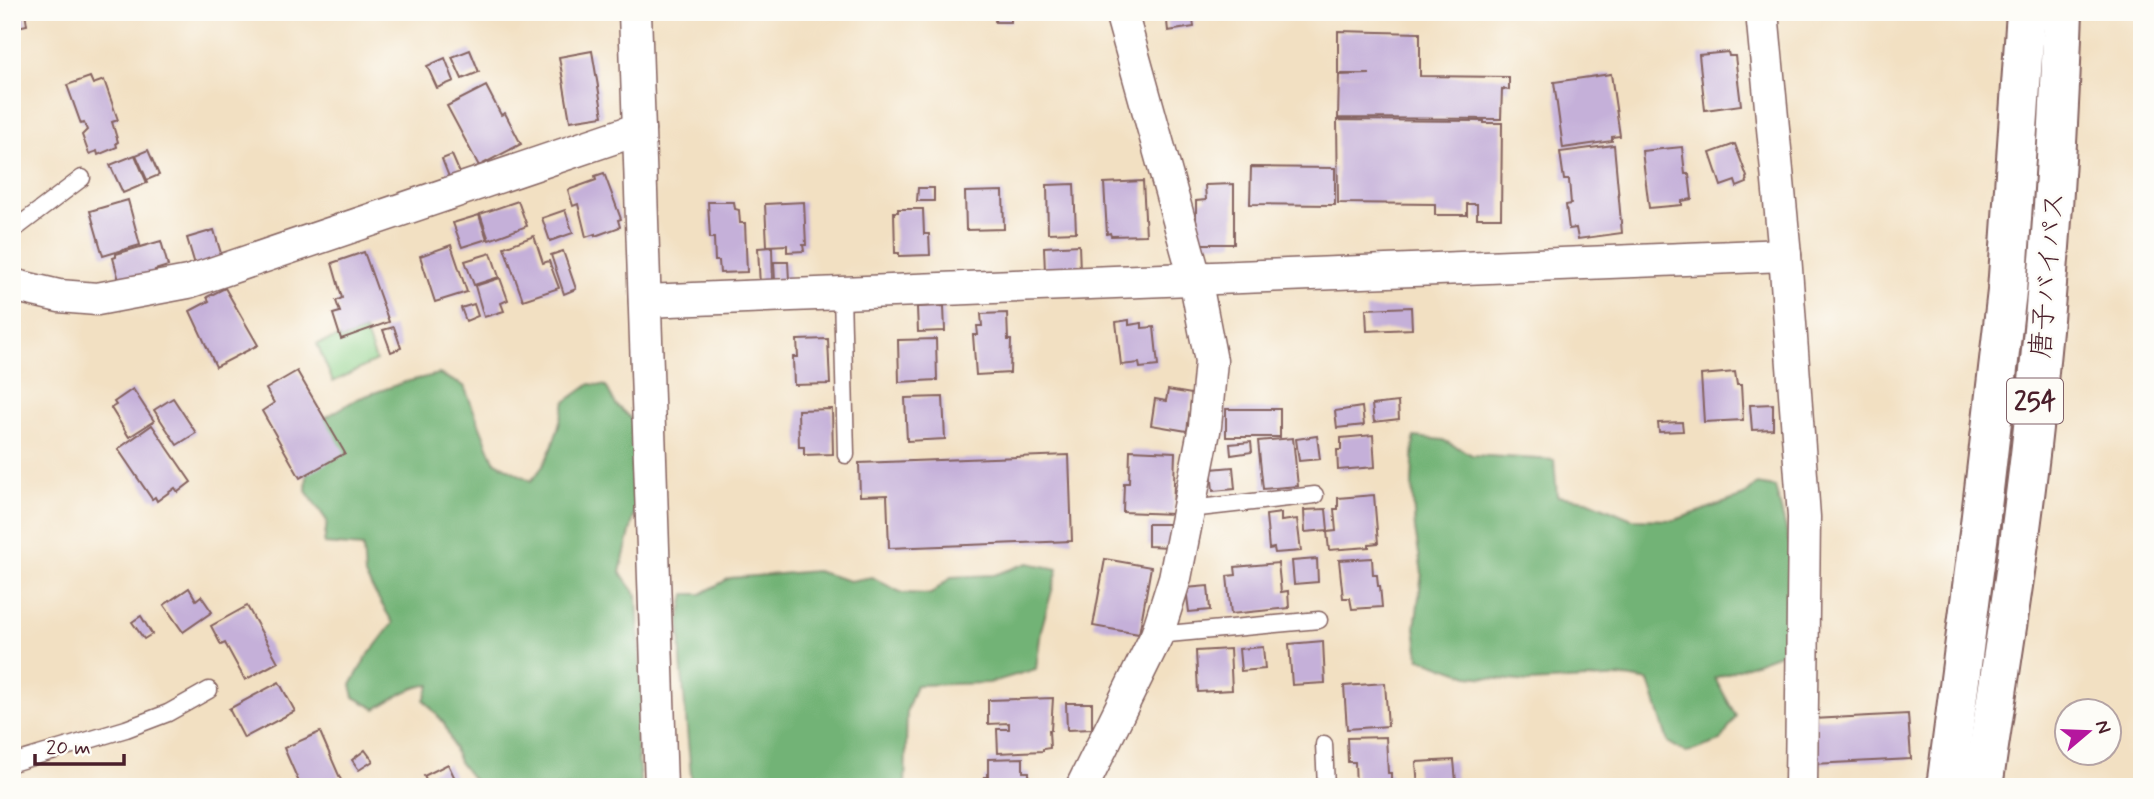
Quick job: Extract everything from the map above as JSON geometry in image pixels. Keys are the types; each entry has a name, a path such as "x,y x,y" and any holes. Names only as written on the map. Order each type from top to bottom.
{"highway":[{"name":"唐子バイパス","path":"1945,787 1979,533 2007,291 2026,12"},
{"name":"唐子バイパス","path":"1983,787 2020,534 2047,284 2060,110 2063,12"}],"street":[{"path":"635,12 661,787"},
{"path":"1082,787 1157,635 1175,578 1205,426 1211,361 1195,278 1121,12"},
{"path":"1762,12 1785,255 1804,517 1801,787"},
{"path":"12,285 59,296 97,299 188,282 639,129"},
{"path":"645,301 1785,255"}],"lane":[{"path":"12,231 82,178"},
{"path":"842,293 846,455"},
{"path":"1190,509 1315,495"},
{"path":"1157,635 1319,620"},
{"path":"12,763 126,729 168,713 209,690"},
{"path":"1324,744 1326,787"}],"green space":[{"path":"365,331 376,361 333,382 317,344 340,337 341,340"},
{"path":"439,374 464,386 494,461 531,481 549,454 565,402 590,384 606,386 616,405 636,423 642,484 620,572 637,595 642,704 636,739 641,787 479,787 459,762 444,723 424,700 430,685 409,690 376,709 354,697 351,685 366,658 393,623 365,576 363,547 324,544 327,521 306,491 308,458 323,419 357,399 405,382"},
{"path":"1414,437 1443,440 1472,455 1554,460 1557,496 1587,500 1632,519 1675,520 1744,496 1757,484 1775,487 1790,545 1789,602 1782,653 1715,678 1736,716 1721,741 1686,753 1668,742 1649,681 1626,677 1529,682 1469,676 1419,658 1415,628 1422,573 1412,485"},
{"path":"1028,563 1058,569 1041,630 1036,669 989,683 916,685 907,710 905,787 692,787 681,661 680,618 685,594 701,594 730,578 816,571 850,581 872,577 902,593 931,594 951,577 994,575"}],"building":[{"path":"12,12 25,12 27,25 12,28"},
{"path":"996,12 1011,12 1011,22 995,22"},
{"path":"1166,12 1208,12 1208,17 1193,19 1194,27 1168,31"},
{"path":"1338,31 1420,33 1420,76 1509,77 1509,90 1502,89 1501,119 1338,118 1339,75 1370,74 1338,74"},
{"path":"470,50 479,72 462,79 452,57"},
{"path":"592,51 603,116 570,121 559,57"},
{"path":"1728,52 1729,56 1735,56 1741,105 1705,110 1699,55"},
{"path":"445,58 454,81 437,88 427,66"},
{"path":"1611,74 1620,136 1612,137 1612,141 1563,148 1554,82"},
{"path":"90,77 93,84 104,80 118,120 112,122 117,147 98,155 97,151 89,154 82,135 87,130 84,123 81,124 67,85"},
{"path":"486,86 501,115 505,113 521,144 479,166 447,106"},
{"path":"1337,120 1502,123 1501,218 1477,218 1477,204 1467,204 1467,215 1435,215 1435,204 1338,203"},
{"path":"1735,144 1747,183 1737,187 1735,181 1721,186 1710,153"},
{"path":"1614,145 1622,233 1578,239 1576,228 1569,229 1566,205 1571,204 1569,180 1564,180 1560,152"},
{"path":"1682,147 1685,174 1689,174 1692,199 1682,201 1682,205 1649,208 1642,151"},
{"path":"148,150 159,175 147,180 136,155"},
{"path":"135,155 147,183 123,193 110,165"},
{"path":"452,155 462,178 451,182 442,159"},
{"path":"1251,167 1335,168 1335,205 1250,204"},
{"path":"604,173 621,219 618,220 620,227 586,237 578,204 573,206 568,190 596,180 595,176"},
{"path":"1143,181 1146,235 1107,234 1104,183"},
{"path":"1074,184 1076,232 1048,233 1047,185"},
{"path":"1234,184 1234,244 1196,244 1196,201 1206,200 1205,185"},
{"path":"918,188 934,188 934,201 917,201"},
{"path":"1003,191 1004,229 966,230 965,192"},
{"path":"128,200 140,245 103,256 90,211"},
{"path":"518,201 527,226 489,240 480,214"},
{"path":"708,202 734,202 735,209 739,210 740,223 745,223 747,272 720,273 719,261 715,261 714,238 710,238"},
{"path":"804,202 804,251 787,252 787,245 767,246 765,204"},
{"path":"898,209 923,209 924,234 929,234 930,255 899,256 899,253 895,253 894,212 898,212"},
{"path":"565,210 573,233 550,241 542,218"},
{"path":"479,215 487,239 462,247 453,223"},
{"path":"214,230 223,260 196,268 187,238"},
{"path":"534,236 543,263 549,261 559,288 523,300 504,247"},
{"path":"161,241 168,266 155,270 156,274 120,284 113,258 116,254"},
{"path":"451,245 467,292 435,302 420,256"},
{"path":"1079,245 1080,271 1045,272 1044,247"},
{"path":"772,247 773,285 760,286 758,248"},
{"path":"563,251 576,289 564,294 551,255"},
{"path":"364,252 389,322 341,339 333,314 340,312 336,301 342,298 332,263"},
{"path":"491,253 499,277 474,285 465,261"},
{"path":"774,262 788,262 789,280 775,281"},
{"path":"500,278 508,300 501,303 504,311 484,317 475,286"},
{"path":"225,288 258,345 216,367 190,311 209,301 207,297"},
{"path":"474,304 478,316 466,321 461,308"},
{"path":"944,306 945,331 918,332 917,307"},
{"path":"1411,307 1412,329 1367,331 1366,309"},
{"path":"1007,313 1008,340 1011,340 1010,373 976,375 973,335 978,335 977,326 982,326 981,314"},
{"path":"1129,320 1129,325 1142,323 1142,328 1154,327 1158,366 1140,368 1139,363 1121,365 1116,322"},
{"path":"394,327 401,348 391,352 383,330"},
{"path":"828,339 830,384 794,385 793,357 798,357 797,340"},
{"path":"936,339 937,380 899,382 898,340"},
{"path":"297,371 345,453 300,478 262,411 274,403 266,389"},
{"path":"1735,372 1737,385 1741,385 1743,420 1704,422 1701,375"},
{"path":"133,389 154,421 129,437 111,408 116,405 114,402"},
{"path":"1168,390 1192,394 1187,431 1151,425 1155,399 1166,401"},
{"path":"943,397 945,439 907,441 905,398"},
{"path":"173,398 196,433 177,445 154,410"},
{"path":"1398,402 1399,419 1374,422 1372,405"},
{"path":"1773,404 1773,429 1752,430 1750,405"},
{"path":"1362,407 1364,425 1337,428 1335,411"},
{"path":"832,409 833,454 804,455 804,447 799,447 798,410"},
{"path":"1226,409 1280,409 1280,437 1226,437"},
{"path":"1682,422 1683,431 1659,432 1658,423"},
{"path":"152,425 191,482 178,492 175,488 157,501 155,497 152,499 118,449"},
{"path":"1373,435 1375,467 1338,470 1337,450 1341,450 1341,438"},
{"path":"1317,436 1320,459 1299,461 1296,439"},
{"path":"1293,438 1298,486 1263,489 1258,441"},
{"path":"1251,442 1252,452 1231,455 1230,444"},
{"path":"1130,450 1175,452 1173,514 1123,512 1124,483 1129,483"},
{"path":"1069,455 1072,541 889,548 887,495 860,496 859,463"},
{"path":"1233,467 1235,489 1213,491 1211,469"},
{"path":"1374,495 1378,543 1369,544 1369,547 1329,550 1327,532 1336,531 1334,509 1338,509 1338,498"},
{"path":"1326,509 1328,530 1305,532 1304,510"},
{"path":"1281,513 1281,521 1297,519 1301,551 1275,553 1274,548 1269,549 1266,515"},
{"path":"1148,524 1170,524 1170,547 1148,546"},
{"path":"1372,558 1373,575 1377,575 1382,607 1352,609 1350,598 1343,598 1339,560"},
{"path":"1105,559 1151,567 1139,634 1093,626"},
{"path":"1317,559 1318,582 1294,584 1292,561"},
{"path":"1278,563 1281,592 1288,591 1289,608 1231,614 1227,576 1236,575 1235,567"},
{"path":"1208,586 1210,610 1189,612 1186,588"},
{"path":"189,588 196,600 201,596 212,612 183,632 164,605"},
{"path":"247,606 278,662 245,680 225,643 221,645 211,626"},
{"path":"141,616 152,634 144,639 132,622"},
{"path":"1323,641 1325,683 1292,685 1289,644"},
{"path":"1263,647 1265,669 1241,671 1239,649"},
{"path":"1230,649 1232,690 1198,692 1196,651"},
{"path":"279,682 295,711 244,738 229,709"},
{"path":"1385,683 1388,726 1347,729 1344,686"},
{"path":"1053,698 1050,748 1043,751 998,753 997,729 1009,729 1009,723 988,724 988,700"},
{"path":"1066,703 1092,703 1092,729 1067,730"},
{"path":"1908,714 1911,759 1814,764 1813,719"},
{"path":"320,732 344,787 301,787 284,748"},
{"path":"1386,737 1391,787 1356,787 1355,762 1348,762 1347,738"},
{"path":"365,750 373,761 359,770 352,760"},
{"path":"1023,758 1023,772 1029,772 1029,787 984,787 984,777 988,777 988,759"},
{"path":"1454,760 1459,787 1418,787 1416,762"},
{"path":"448,764 459,787 429,787 424,776"}]}
